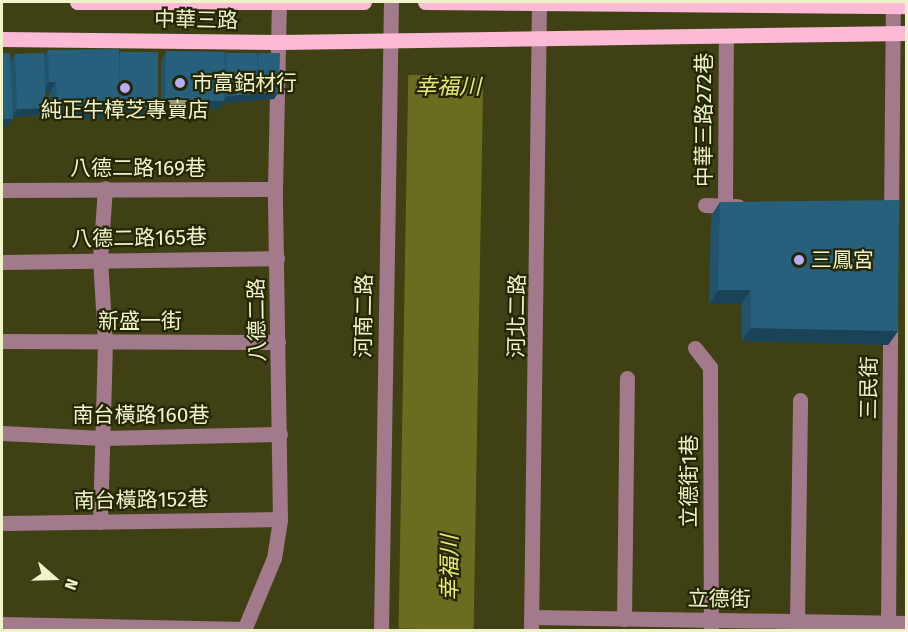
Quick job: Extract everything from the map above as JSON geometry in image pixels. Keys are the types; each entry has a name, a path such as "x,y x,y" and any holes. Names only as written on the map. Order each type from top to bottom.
{"main road":[{"name":"中華三路","path":"77,2 364,2"},
{"path":"425,2 897,4"},
{"path":"539,39 899,33"},
{"name":"中華三路","path":"2,39 279,42 539,39"}],"street":[{"name":"八德二路","path":"244,630 274,558 280,519 275,189 279,2"},
{"name":"河南二路","path":"381,630 391,2"},
{"name":"河北二路","path":"531,624 539,2"},
{"path":"891,235 891,212 899,183 897,4"},
{"name":"中華三路272巷","path":"725,206 726,36"},
{"path":"100,522 105,341 100,259 105,188"},
{"name":"八德二路169巷","path":"2,190 275,189"},
{"path":"705,205 760,207"},
{"path":"867,211 891,212"},
{"name":"八德二路165巷","path":"2,262 276,258"},
{"name":"三民街","path":"888,627 890,306"},
{"name":"新盛一街","path":"2,341 278,342"},
{"name":"立德街1巷","path":"695,348 710,367 711,625"},
{"path":"624,619 627,378"},
{"path":"797,621 800,400"},
{"name":"南台橫路160巷","path":"2,433 103,438 280,434"},
{"name":"南台橫路152巷","path":"2,523 280,519"},
{"name":"立德街","path":"531,624 624,619 650,625 797,621 813,626 888,627 906,623"},
{"path":"2,624 244,630"}],"water":[{"name":"幸福川","path":"409,32 484,33 474,630 399,629"}],"pier":[{"path":"404,2 487,2 487,75 404,75"}],"building":[{"path":"119,49 120,107 57,108 56,82 49,82 48,50"},
{"path":"166,51 225,52 224,101 165,100"},
{"path":"120,52 158,52 158,110 120,110"},
{"path":"2,53 10,53 13,119 2,119"},
{"path":"44,53 46,108 17,109 15,54"},
{"path":"226,53 257,53 257,71 259,53 280,53 279,92 227,96"},
{"name":"三鳳宮","path":"899,200 898,331 751,328 751,290 718,290 720,202"}],"place":[{"name":"市富鋁材行","path":"180,83"},
{"name":"純正牛樟芝專賣店","path":"125,88"},
{"name":"三鳳宮","path":"799,260"}]}
